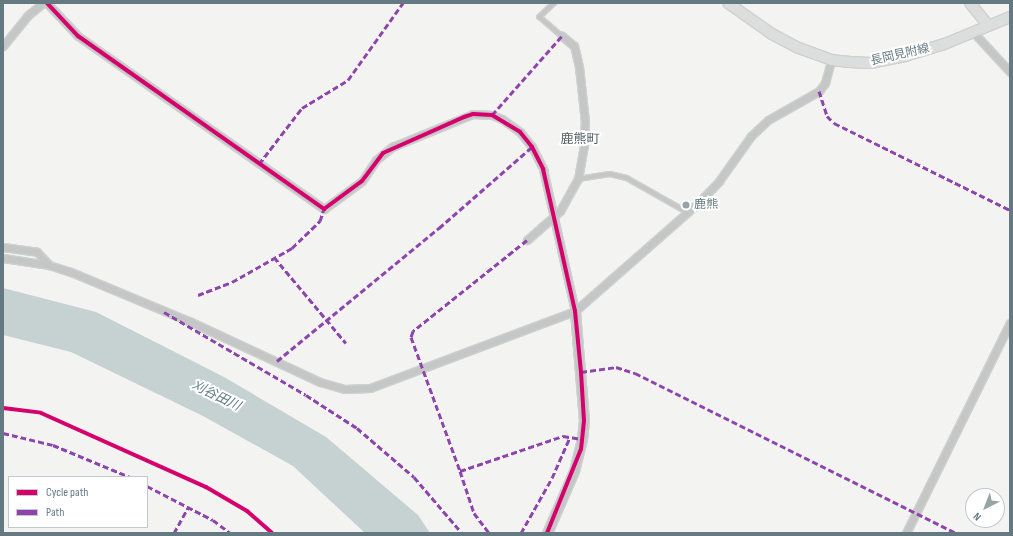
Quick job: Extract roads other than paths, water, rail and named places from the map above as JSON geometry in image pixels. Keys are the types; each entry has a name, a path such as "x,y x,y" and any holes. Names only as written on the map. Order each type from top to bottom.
{"main road":[{"name":"長岡見附線","path":"728,3 772,34 830,60 870,63 891,60 942,45 1010,17"},
{"path":"970,3 988,26"}],"street":[{"path":"3,46 27,16 43,3"},
{"path":"47,3 78,36 324,209 362,181 376,160 392,147 464,117 481,114 502,119 520,132 532,147 542,169 575,311 584,421 582,439 574,471 547,533"},
{"path":"973,32 1010,72"},
{"path":"527,240 554,218 578,179 584,145 584,115 576,54 574,46 562,36"},
{"path":"3,258 49,265 188,321 320,382 344,389 370,388 575,311 687,212 719,181 751,136 768,120 819,90 825,83 830,60"},
{"path":"3,248 37,252 49,265"},
{"path":"906,533 1010,322"}],"lane":[{"path":"555,3 540,17 562,36"},
{"path":"578,179 610,174 628,178 687,212"}],"water":[{"name":"刈谷田川","path":"3,288 96,312 224,377 326,437 418,515 430,533 365,533 293,466 203,416 71,352 3,335"}],"place":[{"name":"鹿熊","path":"686,205"}],"district":[{"name":"鹿熊町","path":"580,139"}]}
